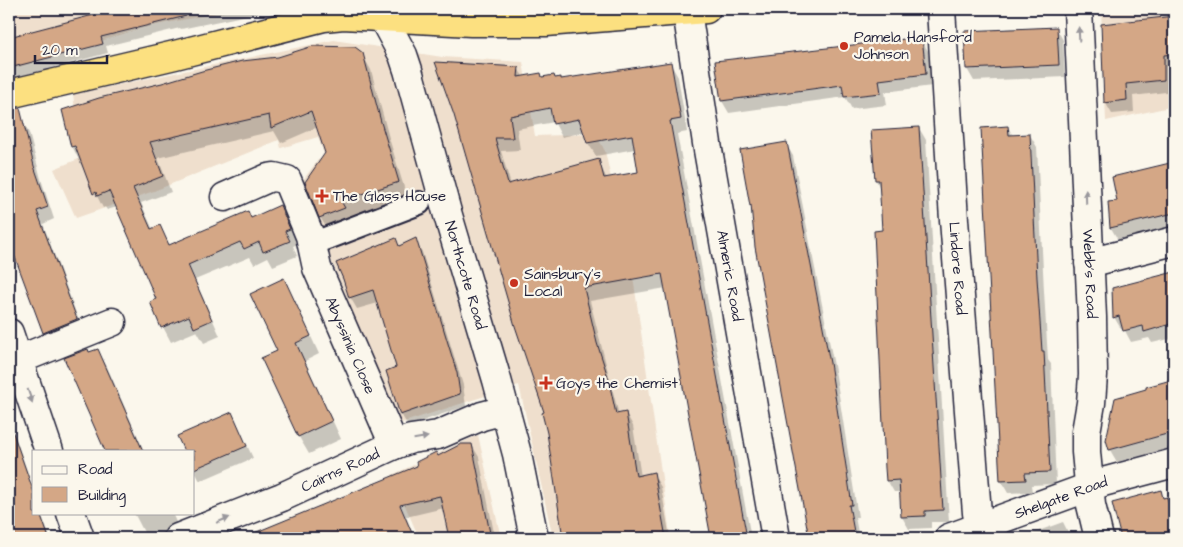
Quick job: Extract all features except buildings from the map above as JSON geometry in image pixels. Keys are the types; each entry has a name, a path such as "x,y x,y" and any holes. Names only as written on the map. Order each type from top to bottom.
{"highway":[{"path":"9,94 175,55 305,21 343,15 520,23 562,21 637,12 697,10"}],"street":[{"name":"Lindore Road","path":"941,9 954,220 977,513 980,527"},
{"name":"Webb's Road","path":"1078,9 1093,375 1086,432 1091,505 1099,538"},
{"name":"Almeric Road","path":"697,10 710,159 776,538"},
{"name":"Northcote Road","path":"383,18 403,55 408,70 517,454 534,538"},
{"name":"Abyssinia Close","path":"225,196 268,178 274,177 287,180 310,236 317,268 394,445"},
{"path":"312,244 418,202"},
{"path":"1089,263 1174,241"},
{"path":"18,360 112,322"},
{"path":"9,333 50,450"},
{"name":"Cairns Road","path":"178,538 282,497 394,445 411,439 438,435 482,416 505,410"},
{"name":"Shelgate Road","path":"949,538 1090,487 1174,463"},
{"path":"71,514 80,538"}],"shaded area":[{"path":"23,9 236,9 142,28 9,70 9,13"},
{"path":"1101,9 1174,10 1174,106 1106,121"},
{"path":"334,40 442,57 523,62 535,136 596,134 605,151 634,283 670,534 649,538 553,538 519,385 398,424 300,184 318,160 325,157 318,137 281,148 279,140 154,191 76,218 54,169 81,158 73,94"},
{"path":"478,435 501,538 419,538 392,475"}],"place":[{"name":"Pamela Hansford Johnson","path":"844,46"},
{"name":"The Glass House","path":"322,196"},
{"name":"Sainsbury's Local","path":"514,283"},
{"name":"Goys the Chemist","path":"546,383"}]}
